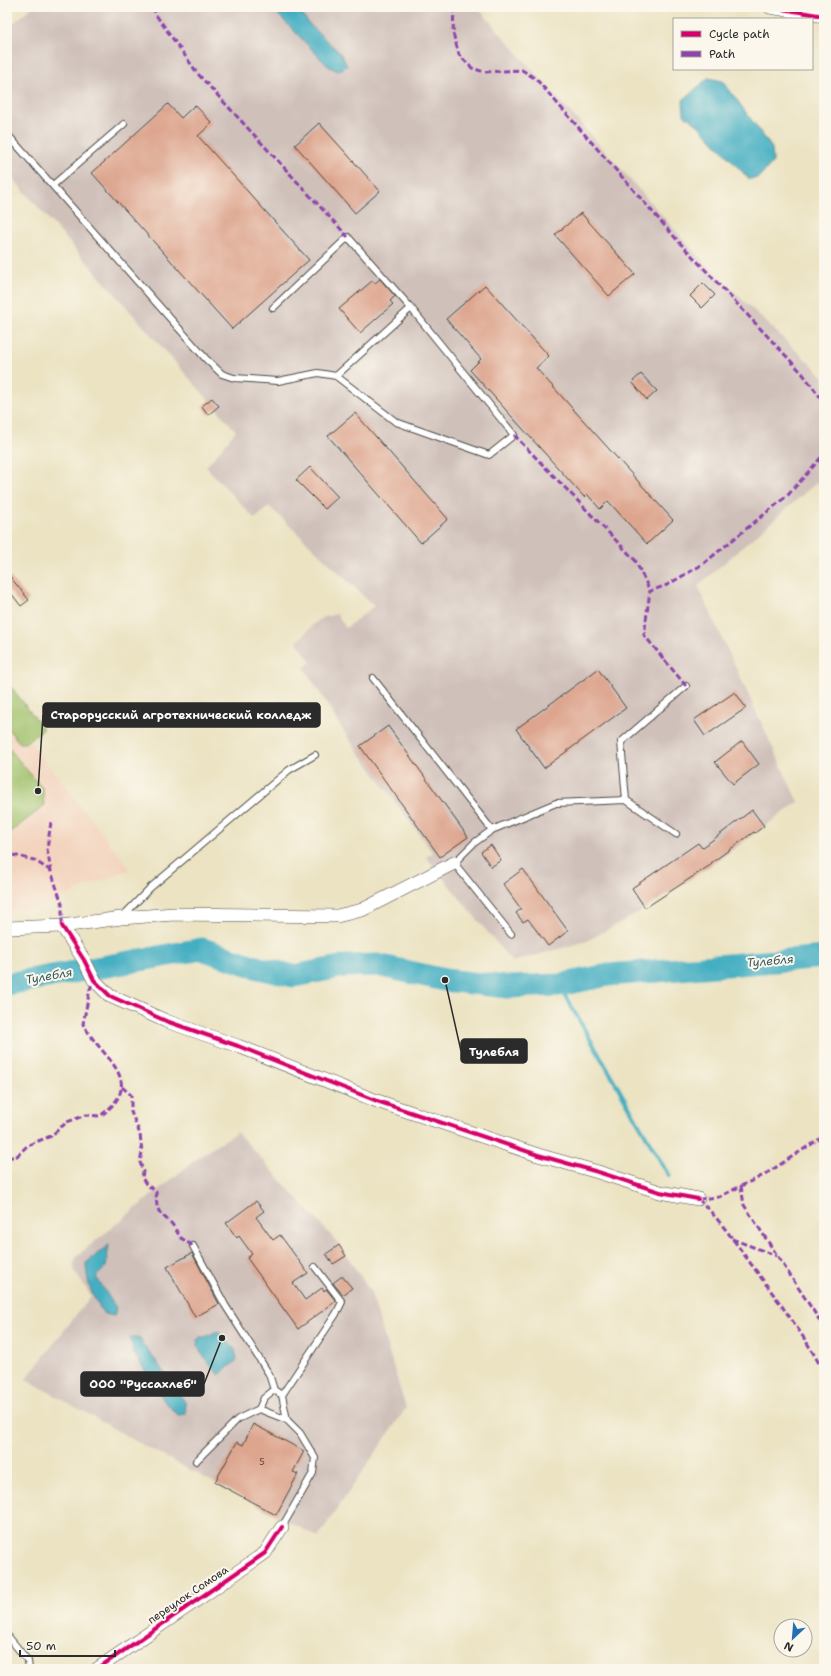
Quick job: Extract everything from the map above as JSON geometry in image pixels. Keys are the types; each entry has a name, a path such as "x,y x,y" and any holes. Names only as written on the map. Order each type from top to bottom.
{"street":[{"path":"770,7 824,16"},
{"path":"7,928 62,926 121,918 174,914 338,916 362,910 454,863"},
{"path":"62,926 84,960 94,980 110,996 166,1022 238,1046 377,1101 538,1155 660,1192 698,1199"},
{"name":"переулок Сомова","path":"97,1669 265,1553 282,1527"}],"lane":[{"path":"53,184 124,124"},
{"path":"7,134 53,184 206,359 222,374 234,378 278,381 318,373 336,376 396,422 489,455 514,435 411,308 348,237 272,308"},
{"path":"336,376 411,308"},
{"path":"373,678 492,830"},
{"path":"626,800 621,742 686,686"},
{"path":"121,918 150,888 289,770 315,755"},
{"path":"511,934 454,863 474,843 492,830 556,803 626,800 676,834"},
{"path":"194,1246 226,1305 269,1374 274,1390 282,1395"},
{"path":"287,1420 282,1395 336,1314 342,1302 315,1267"},
{"path":"196,1461 238,1419 259,1409 264,1398 274,1390"},
{"path":"259,1409 287,1420 300,1433 315,1458 313,1473 282,1527"},
{"path":"7,1635 28,1661 29,1669"}],"shaded area":[{"path":"32,7 477,7 707,266 824,377 824,476 698,586 798,802 713,864 644,910 587,941 512,962 426,857 433,853 344,732 304,667 311,662 297,642 314,624 322,618 337,614 346,628 374,606 269,506 255,519 206,467 236,431 7,172 7,29"},
{"path":"7,712 130,869 33,909 7,910"},
{"path":"237,1132 338,1243 370,1290 406,1408 318,1537 148,1448 26,1379 91,1296 74,1270 74,1262 77,1256 199,1157"}],"green space":[{"path":"7,687 12,688 42,727 42,730 25,743 20,743 7,728"},
{"path":"7,746 43,789 44,806 7,835"}],"water":[{"path":"271,7 296,7 310,25 341,54 347,66 338,71 328,66"},
{"path":"708,78 723,81 772,148 773,162 758,178 749,179 698,125 684,115 683,100"},
{"path":"109,1245 106,1267 96,1277 116,1308 114,1316 104,1314 96,1302 89,1284 86,1263"},
{"path":"218,1331 235,1350 237,1360 219,1375 202,1355 197,1340 200,1337 205,1337"},
{"path":"130,1337 140,1339 185,1402 186,1414 178,1415 165,1402 134,1353"}],"building":[{"path":"168,104 181,118 195,105 212,123 198,136 309,260 232,329 92,173"},
{"path":"319,123 380,191 355,213 295,145"},
{"path":"581,213 635,274 609,296 555,235"},
{"path":"380,279 395,296 390,301 393,304 360,333 339,309 372,281 375,283"},
{"path":"703,283 715,295 702,308 690,296"},
{"path":"485,285 549,356 536,368 673,520 647,544 608,501 600,509 587,494 584,497 470,370 481,359 446,319"},
{"path":"641,374 657,391 647,400 632,382"},
{"path":"212,398 219,406 208,415 202,406"},
{"path":"355,413 448,519 421,543 328,436"},
{"path":"310,467 338,497 325,509 296,480"},
{"path":"7,573 29,600 21,606 7,588"},
{"path":"598,669 626,708 544,768 516,729"},
{"path":"735,692 746,708 705,736 694,720"},
{"path":"388,726 468,837 440,857 360,746"},
{"path":"742,741 759,764 733,784 715,762"},
{"path":"752,810 764,826 711,863 712,864 645,908 632,888 698,843 702,848"},
{"path":"491,845 501,860 491,867 481,852"},
{"path":"523,869 568,931 548,946 528,919 523,922 516,913 521,909 503,884"},
{"path":"256,1201 264,1211 256,1217 273,1240 280,1235 308,1273 293,1283 305,1300 322,1288 324,1291 326,1289 336,1301 298,1329 247,1258 252,1254 239,1236 237,1238 226,1223"},
{"path":"339,1245 346,1256 333,1264 326,1254"},
{"path":"192,1253 219,1304 195,1317 167,1267"},
{"path":"342,1276 352,1288 343,1295 333,1283"},
{"path":"253,1424 304,1451 293,1472 298,1474 276,1515 215,1482 237,1442 243,1445"}],"waterway":[{"name":"Тулебля","path":"7,984 202,949 259,968 294,976 345,966 377,965 445,980 507,987 559,985 608,975 824,957"},
{"path":"559,985 669,1176"}],"marked path":[{"path":"153,7 156,15 198,74 348,237"},
{"path":"454,7 453,33 459,55 472,68 484,72 522,70 536,79 679,242 802,373 824,402"},
{"path":"514,435 635,560 650,591"},
{"path":"686,686 644,635 650,591 667,585 703,564 788,495 824,454"},
{"path":"51,822 47,849 51,871 62,904 62,926"},
{"path":"13,855 34,860 51,871"},
{"path":"7,1158 17,1156 28,1145 51,1136 67,1122 86,1115 100,1116 114,1103 121,1092 121,1080 117,1070 83,1024 90,989 94,980"},
{"path":"122,1087 131,1095 131,1112 140,1134 142,1152 140,1162 143,1171 142,1178 146,1184 156,1192 157,1207 160,1213 172,1224 181,1238 193,1246"},
{"path":"698,1199 719,1197 764,1175 824,1136"},
{"path":"741,1186 744,1205 824,1327"},
{"path":"698,1199 722,1225 784,1309 824,1373"},
{"path":"732,1239 777,1256"}],"cycle path":[{"path":"770,7 824,16"},
{"path":"62,926 84,960 94,980 110,996 166,1021 238,1046 377,1101 538,1155 660,1192 698,1199"},
{"path":"97,1669 265,1553 282,1527"}],"place":[{"name":"Старорусский агротехнический колледж","path":"38,791"},
{"name":"Тулебля","path":"445,980"},
{"name":"ООО \"Руссахлеб\"","path":"222,1338"}]}
